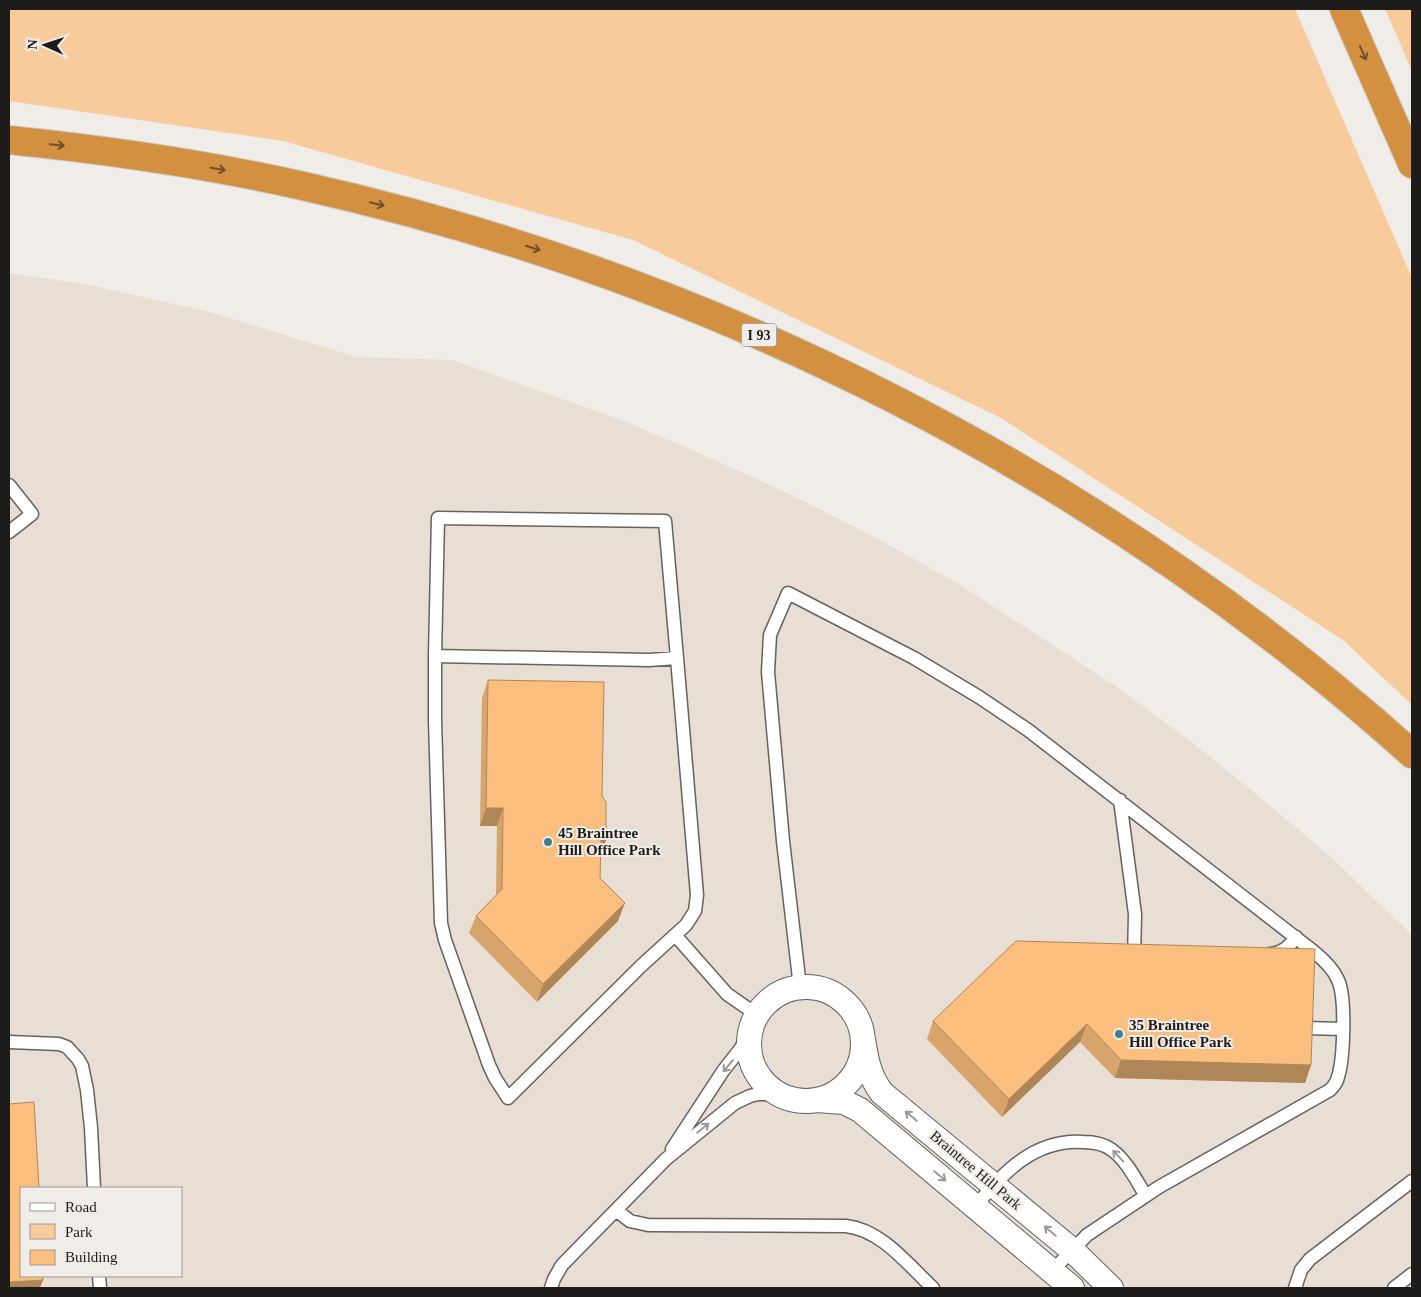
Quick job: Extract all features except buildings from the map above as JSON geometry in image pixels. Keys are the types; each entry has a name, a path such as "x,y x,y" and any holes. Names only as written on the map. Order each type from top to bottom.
{"highway":[{"path":"1344,9 1412,164"},
{"name":"I 93","path":"9,140 203,166 300,185 396,209 490,235 584,266 677,300 761,335 943,424 1029,473 1114,526 1197,582 1275,640 1352,701 1412,754"}],"street":[{"name":"Braintree Hill Park","path":"1072,1288 1053,1270 860,1110 852,1105 834,1100 801,1100 773,1090 764,1082 757,1073 750,1054 750,1035 762,1007 778,994 800,987 816,987 841,999 853,1011 858,1020 868,1067 872,1078 882,1092 1072,1250 1111,1288"},
{"name":"Braintree Hill Park","path":"801,1100 831,1095 840,1090 854,1075 861,1058 863,1039"}],"lane":[{"path":"9,485 32,514 9,532"},
{"path":"438,518 665,521 697,901 695,911 690,920 508,1098 489,1064 445,940 441,923 435,656 438,518"},
{"path":"800,987 783,841 768,672 770,635 788,593 881,640 950,679 1028,730 1322,958 1335,973 1343,1000 1342,1051 1338,1076 1334,1086 1326,1093 1188,1169 1097,1228 1053,1270"},
{"path":"435,656 649,660 677,658"},
{"path":"1120,800 1135,914 1137,954"},
{"path":"666,1160 723,1071 741,1048 755,1020 727,994 675,935"},
{"path":"1256,954 1280,952 1289,946 1296,937"},
{"path":"1306,1028 1342,1029"},
{"path":"9,1042 59,1044 67,1047 78,1059 82,1066 87,1090 92,1135 94,1187"},
{"path":"551,1288 562,1265 616,1210 666,1160 735,1103 750,1096 768,1094 801,1100"},
{"path":"976,1206 993,1184 1011,1167 1039,1150 1064,1143 1088,1142 1100,1144 1111,1149 1119,1156 1146,1196"},
{"path":"1295,1288 1301,1270 1310,1259 1412,1182"},
{"path":"616,1210 630,1221 648,1225 846,1226 857,1228 868,1232 883,1242 933,1288"},
{"path":"1394,1288 1412,1274"}],"shaded area":[{"path":"9,273 90,285 213,313 356,357 452,360 624,421 796,497 878,539 957,583 1114,685 1189,740 1262,799 1333,859 1412,935 1412,1288 9,1288"}],"green space":[{"path":"9,9 1295,9 1412,278 1412,705 1343,640 1001,418 633,240 283,141 9,101"},
{"path":"1385,9 1412,9 1412,71"}],"place":[{"name":"45 Braintree Hill Office Park","path":"548,842"},
{"name":"35 Braintree Hill Office Park","path":"1119,1034"}]}
